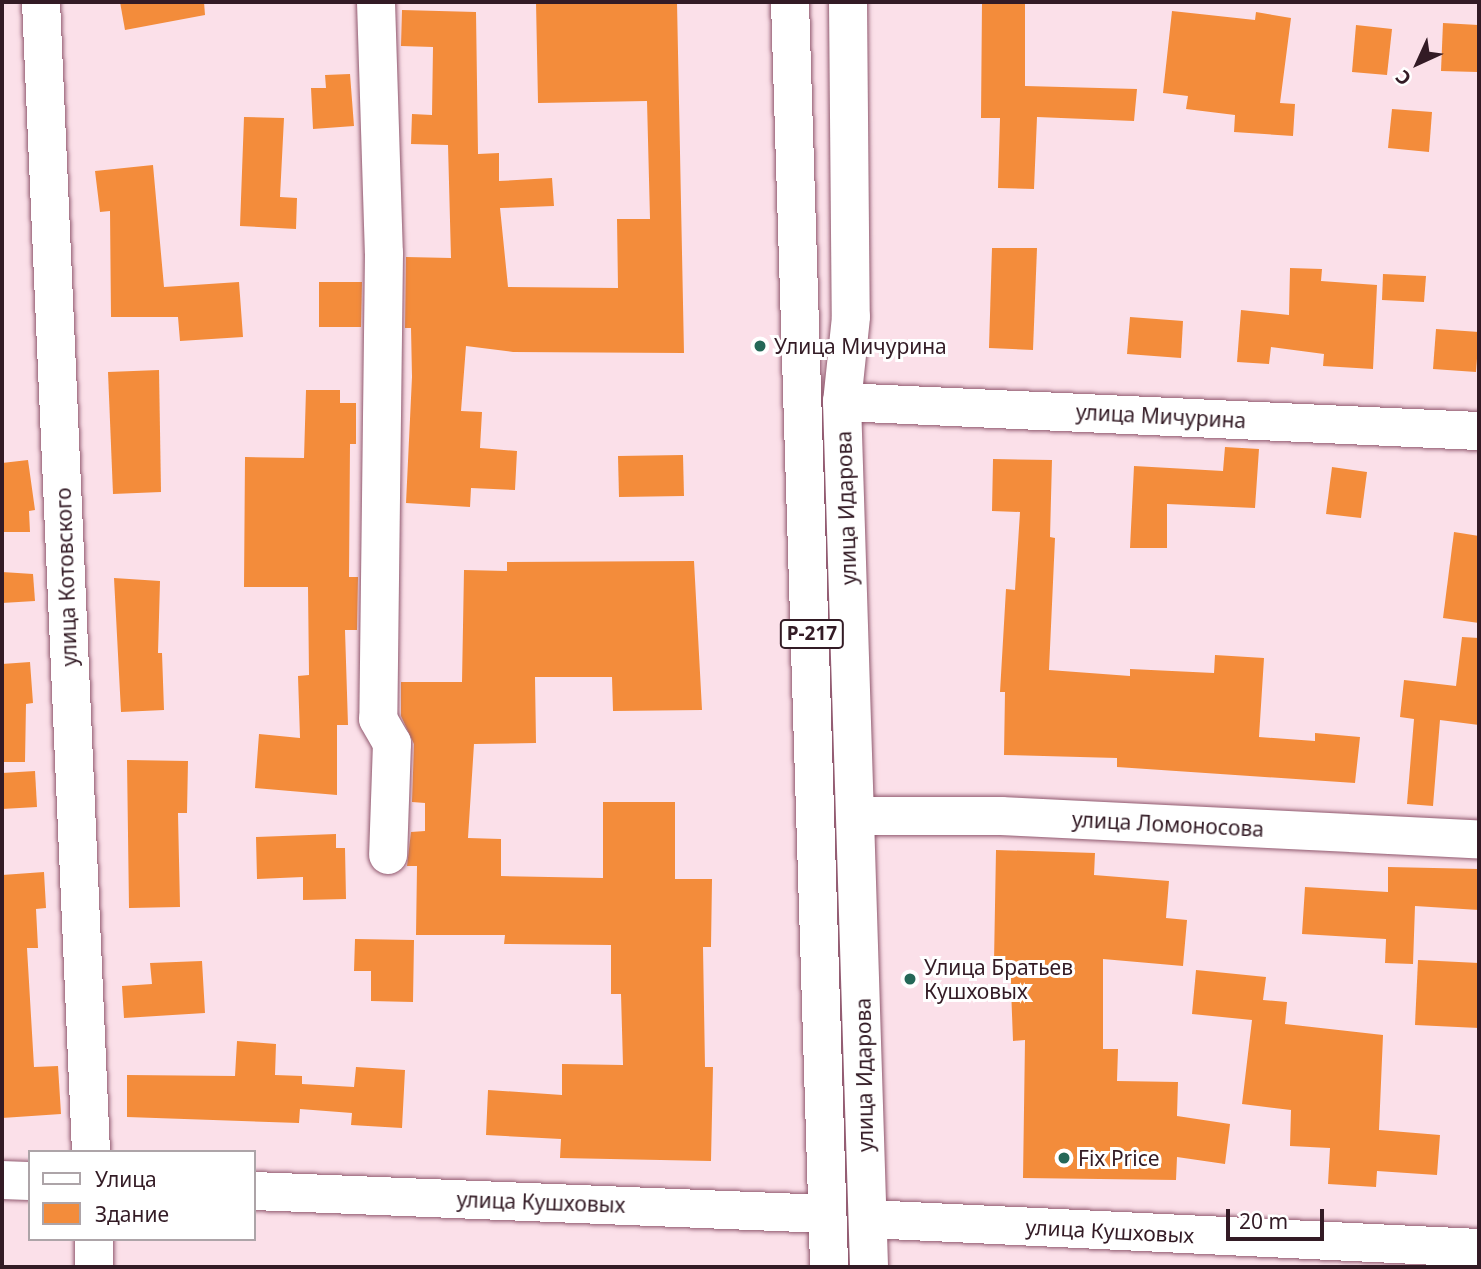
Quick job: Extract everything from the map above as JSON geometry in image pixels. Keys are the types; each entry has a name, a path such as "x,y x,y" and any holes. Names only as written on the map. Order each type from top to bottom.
{"street":[{"name":"улица Котовского","path":"41,2 91,1150"},
{"path":"376,2 384,253 379,719 392,743 388,855"},
{"name":"улица Идарова","path":"790,2 829,1267"},
{"name":"улица Идарова","path":"848,2 852,317 842,402 869,1267"},
{"name":"улица Мичурина","path":"842,402 1479,431"},
{"name":"улица Ломоносова","path":"857,816 1001,816 1479,839"},
{"path":"2,1180 28,1181"},
{"name":"улица Кушховых","path":"256,1191 827,1214"},
{"name":"улица Кушховых","path":"868,1219 1479,1248"},
{"path":"94,1241 94,1267"}],"building":[{"path":"120,2 204,2 205,15 125,30"},
{"path":"536,2 677,2 684,353 513,352 466,346 461,411 482,412 480,448 517,451 515,490 471,488 470,507 406,503 412,377 411,328 405,328 406,257 451,258 448,145 411,144 412,114 432,115 433,47 401,46 402,10 476,12 478,154 499,153 499,181 552,178 554,206 500,208 508,287 618,288 617,219 650,219 647,101 538,103"},
{"path":"982,2 1025,2 1025,86 1137,89 1134,121 1037,117 1034,189 998,188 1000,118 981,118"},
{"path":"1172,11 1255,20 1256,12 1291,18 1280,103 1295,104 1293,136 1234,132 1235,115 1186,109 1188,96 1163,93"},
{"path":"1443,23 1478,25 1477,72 1441,71"},
{"path":"1356,25 1392,29 1387,75 1352,72"},
{"path":"350,74 354,126 313,129 311,88 326,88 325,75"},
{"path":"1392,109 1432,112 1429,152 1388,148"},
{"path":"244,117 284,118 280,197 297,198 296,229 240,226"},
{"path":"153,165 164,287 239,282 243,337 180,341 178,317 111,317 110,211 100,212 95,171"},
{"path":"992,248 1037,248 1033,350 989,348"},
{"path":"1290,268 1322,269 1321,281 1377,285 1373,369 1323,366 1324,354 1271,347 1269,364 1237,362 1241,310 1289,315"},
{"path":"1383,274 1426,276 1424,302 1382,300"},
{"path":"319,282 362,282 361,327 319,327"},
{"path":"1130,317 1183,321 1181,358 1127,354"},
{"path":"1436,329 1479,332 1476,372 1433,369"},
{"path":"159,370 161,492 113,494 108,372"},
{"path":"306,390 340,390 340,403 356,403 356,444 350,444 349,577 358,577 357,630 345,630 348,725 337,725 337,795 255,788 259,734 300,738 298,676 309,675 308,587 244,587 245,457 304,458"},
{"path":"1225,447 1259,449 1255,508 1167,504 1167,548 1130,548 1134,466 1223,471"},
{"path":"683,455 684,496 619,497 618,456"},
{"path":"993,459 1052,460 1050,537 1055,538 1049,670 1130,676 1130,669 1214,673 1215,655 1264,658 1259,737 1315,741 1315,733 1360,737 1355,783 1117,767 1117,758 1004,755 1005,692 1000,692 1006,589 1015,590 1020,512 992,511"},
{"path":"28,460 35,510 29,511 30,532 2,532 2,463"},
{"path":"1332,467 1367,472 1361,518 1326,514"},
{"path":"1454,532 1479,536 1479,623 1443,618"},
{"path":"694,561 702,710 613,711 612,677 535,677 536,743 474,744 468,838 501,839 501,876 603,878 603,802 675,802 675,879 712,879 711,947 703,947 705,1067 713,1067 711,1161 560,1158 561,1139 486,1135 488,1090 562,1095 562,1064 623,1065 621,994 611,994 611,945 504,944 505,935 416,935 417,866 407,866 411,832 425,831 425,803 412,802 414,744 401,716 401,682 462,682 464,570 507,571 507,562"},
{"path":"2,572 33,574 35,601 2,603"},
{"path":"114,578 160,581 158,653 162,653 164,710 121,712"},
{"path":"1462,637 1479,638 1479,725 1440,720 1433,806 1407,804 1414,719 1400,717 1404,680 1456,686"},
{"path":"30,662 33,703 26,704 25,762 2,762 2,664"},
{"path":"127,760 188,761 187,813 178,813 180,907 129,908"},
{"path":"35,771 37,807 2,809 2,773"},
{"path":"336,834 336,848 345,848 346,899 303,900 303,877 257,879 256,837"},
{"path":"996,850 1095,853 1094,875 1169,881 1166,918 1187,920 1183,966 1103,959 1103,1049 1118,1049 1117,1081 1178,1082 1177,1116 1230,1124 1225,1164 1177,1157 1176,1180 1023,1178 1025,1040 1013,1041 1010,961 994,961"},
{"path":"1388,867 1479,869 1479,910 1415,906 1413,964 1385,963 1386,939 1302,934 1305,887 1388,892"},
{"path":"44,872 46,908 36,909 38,948 27,948 34,1067 58,1066 61,1114 2,1118 2,875"},
{"path":"355,939 414,940 413,1002 371,1001 371,971 354,971"},
{"path":"1418,960 1479,963 1479,1028 1415,1025"},
{"path":"202,961 205,1013 124,1018 122,986 152,984 150,963"},
{"path":"1196,970 1266,977 1263,1000 1287,1002 1285,1024 1383,1035 1379,1130 1440,1135 1437,1175 1377,1171 1376,1187 1328,1184 1330,1148 1290,1146 1291,1110 1242,1104 1252,1020 1192,1014"},
{"path":"237,1041 276,1044 275,1075 302,1076 302,1084 354,1087 356,1067 405,1070 402,1128 351,1125 352,1113 300,1109 299,1123 127,1117 127,1075 235,1076"}],"place":[{"name":"Улица Мичурина","path":"760,346"},
{"name":"Улица Братьев Кушховых","path":"910,979"},
{"name":"Fix Price","path":"1064,1158"}]}
